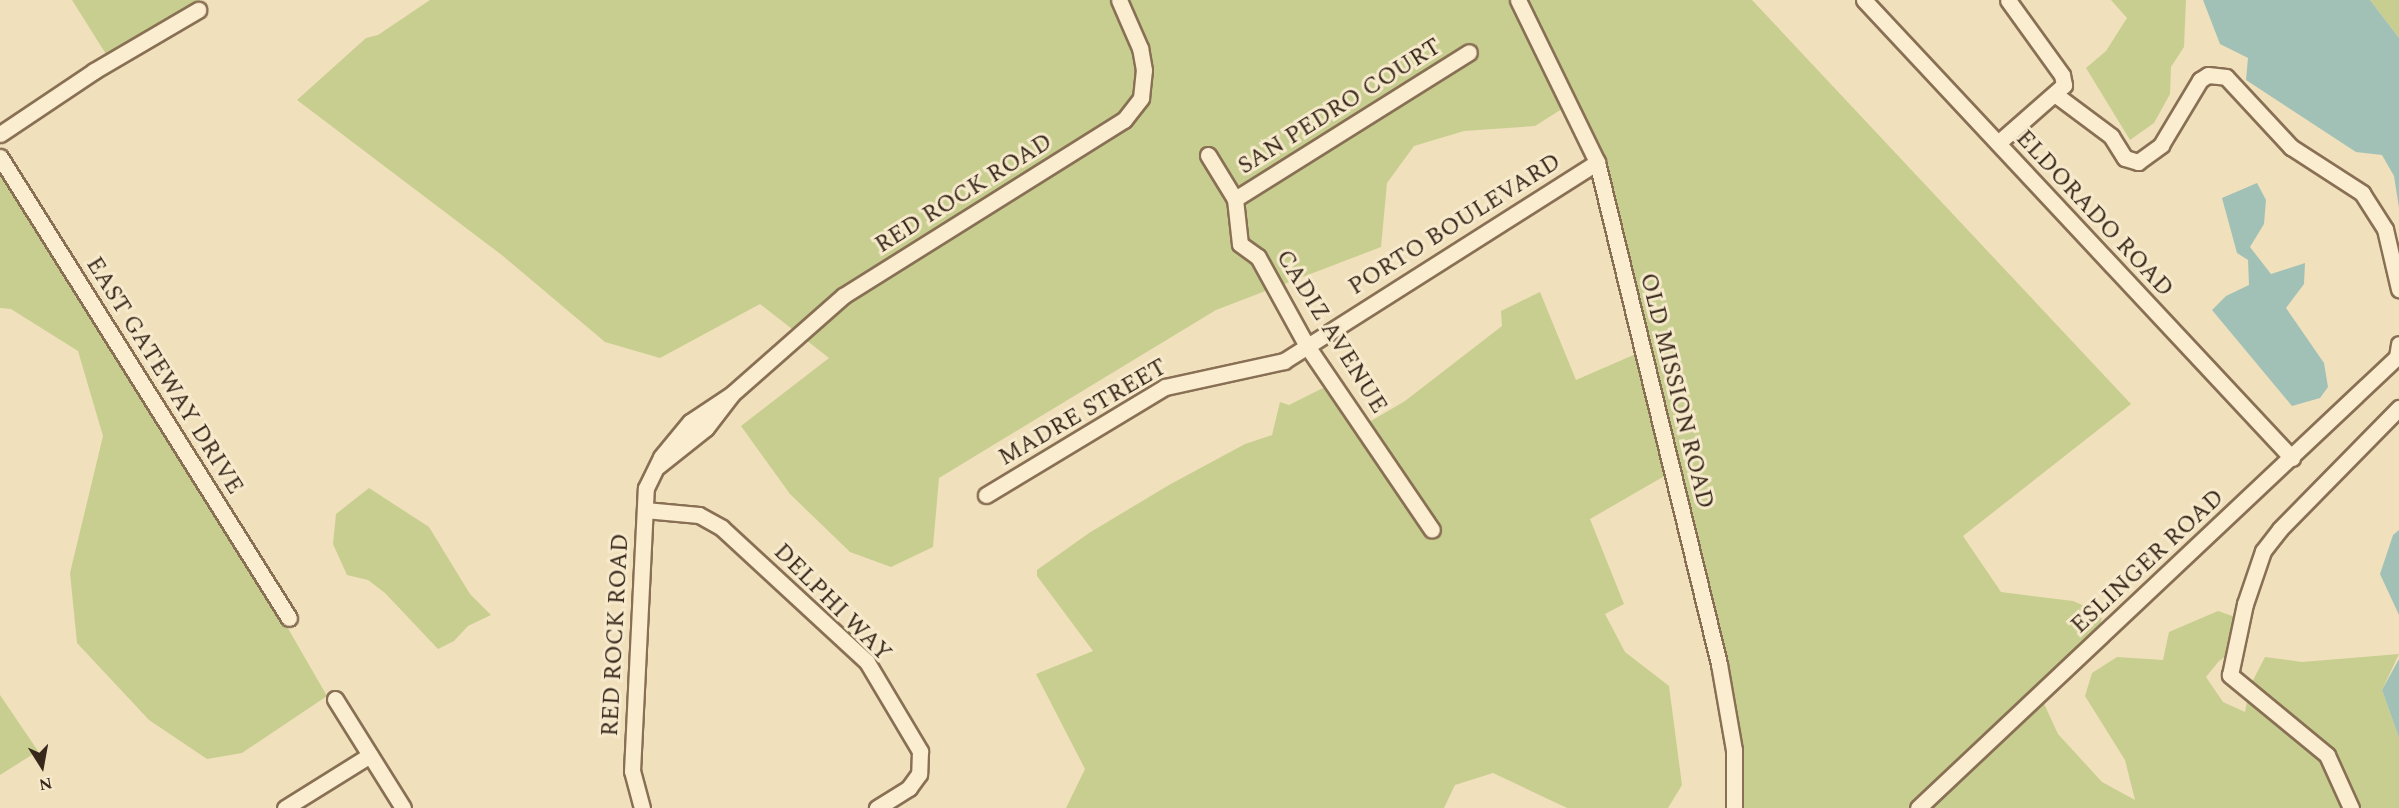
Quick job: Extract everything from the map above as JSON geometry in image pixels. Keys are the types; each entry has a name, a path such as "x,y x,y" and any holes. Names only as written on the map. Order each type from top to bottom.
{"street":[{"name":"RED ROCK ROAD","path":"642,808 632,771 646,488 658,466 694,428 843,296 1124,120 1141,98 1144,70 1140,48 1119,0"},
{"name":"OLD MISSION ROAD","path":"1518,0 1597,162 1719,664 1734,750 1734,808"},
{"name":"ELDORADO ROAD","path":"1864,0 2292,458"},
{"path":"1998,143 2056,95 2064,85 2062,75 2008,0"},
{"path":"0,134 94,71 198,10"},
{"name":"SAN PEDRO COURT","path":"1235,200 1469,52"},
{"path":"2056,95 2111,136 2122,155 2131,162 2144,161 2161,145 2193,91 2208,75 2226,76 2291,147 2362,193 2374,208 2385,229 2399,290"},
{"name":"CADIZ AVENUE","path":"1208,155 1235,200 1240,244 1258,257 1307,346 1432,530"},
{"name":"EAST GATEWAY DRIVE","path":"0,157 289,618"},
{"name":"PORTO BOULEVARD","path":"1307,346 1597,162"},
{"name":"ESLINGER ROAD","path":"1918,808 2397,357 2399,344"},
{"name":"MADRE STREET","path":"986,495 1165,387 1196,377 1262,368 1284,361 1307,346"},
{"path":"2351,808 2327,755 2230,675 2245,604 2263,551 2280,529 2399,408"},
{"name":"DELPHI WAY","path":"645,510 699,515 722,528 867,663 920,750 919,774 909,788 877,808"},
{"path":"335,699 403,808"},
{"path":"285,808 370,755"}],"green space":[{"path":"72,0 200,0 109,59"},
{"path":"430,0 1512,0 1565,107 1535,126 1464,131 1414,146 1387,183 1381,247 1216,310 939,478 933,547 891,567 850,552 790,494 741,426 829,358 760,304 660,358 605,342 503,256 297,100 366,38 378,35"},
{"path":"1523,0 1752,0 2131,404 1963,536 2001,592 2073,601 2103,614 2093,650 2041,697 2058,734 2102,782 2135,800 2125,760 2085,696 2092,673 2117,657 2163,660 2169,632 2218,611 2241,619 2244,643 2219,661 2206,677 2223,702 2245,712 2250,686 2265,657 2302,662 2399,654 2382,690 2399,738 2399,808 1739,808 1739,750 1624,245"},
{"path":"2111,0 2186,0 2184,47 2171,67 2170,94 2154,123 2130,140 2086,68 2106,51 2127,18"},
{"path":"2370,0 2399,0 2399,38"},
{"path":"0,148 103,308 327,696 242,753 207,759 149,720 77,643 70,573 103,436 78,351 11,309 0,308"},
{"path":"1540,292 1576,380 1638,353 1668,474 1590,519 1624,604 1605,614 1625,652 1669,686 1682,785 1668,808 1567,808 1493,773 1455,785 1444,808 1066,808 1085,769 1036,674 1093,651 1037,576 1037,570 1089,533 1169,485 1245,444 1272,435 1280,402 1289,405 1323,388 1332,395 1342,416 1359,428 1405,401 1502,326 1501,311"},
{"path":"369,488 429,527 470,594 491,615 468,626 454,641 438,649 385,593 368,580 347,575 333,544 336,514"},
{"path":"0,695 38,751 0,775"}],"water":[{"path":"2203,0 2370,0 2399,38 2399,208 2394,176 2382,155 2356,152 2246,80 2248,58 2220,44"},
{"path":"2257,183 2266,200 2264,224 2250,247 2271,274 2305,263 2304,284 2286,308 2324,363 2328,387 2320,398 2292,406 2212,310 2226,296 2249,285 2248,260 2237,253 2222,198"},
{"path":"2399,530 2399,615 2380,574 2393,535"},
{"path":"2399,659 2399,738 2382,690"}]}
